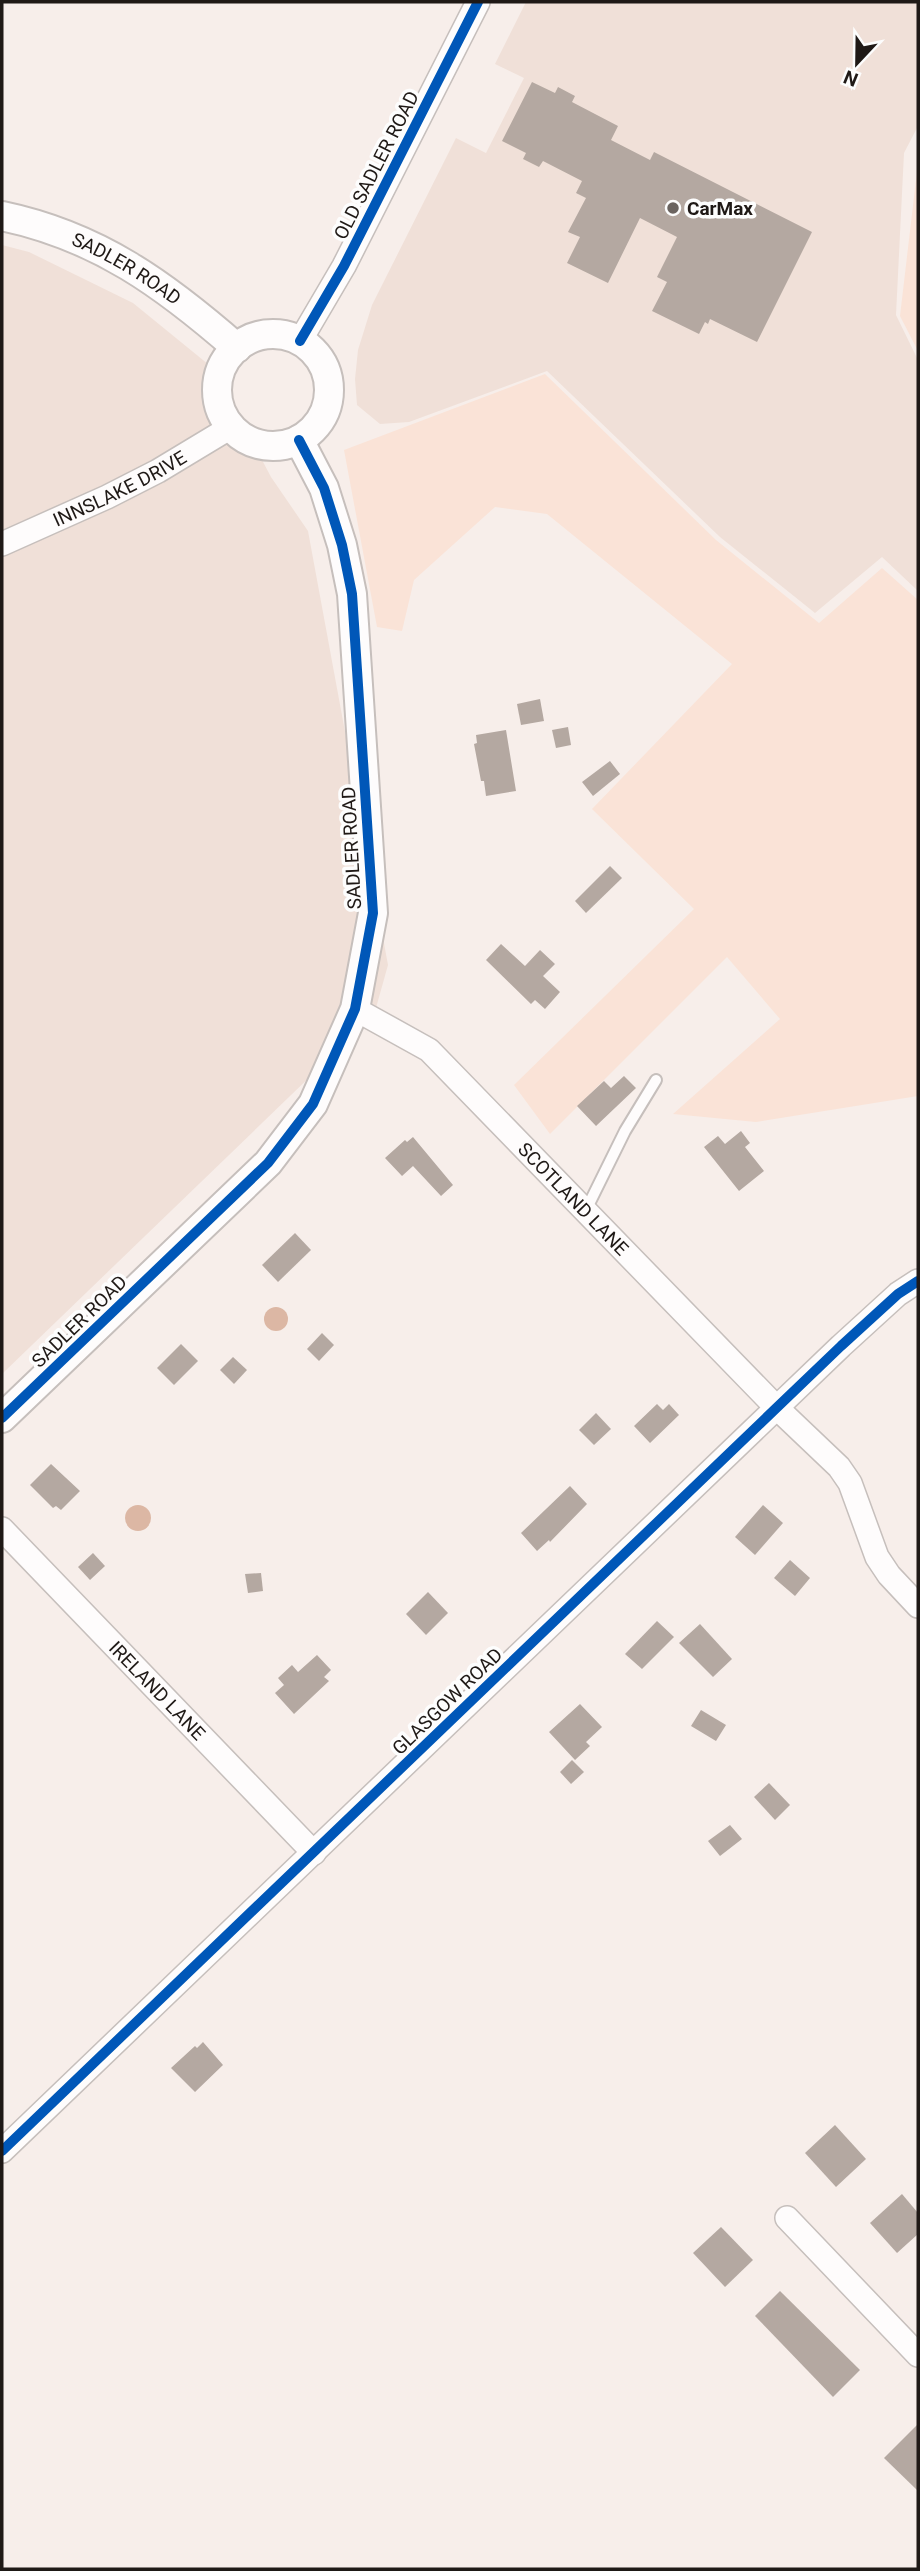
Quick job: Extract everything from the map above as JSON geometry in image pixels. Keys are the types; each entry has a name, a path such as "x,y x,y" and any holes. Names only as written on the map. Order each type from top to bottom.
{"street":[{"name":"OLD SADLER ROAD","path":"300,341 344,266 478,2"},
{"name":"SADLER ROAD","path":"2,216 49,229 127,264 192,309 237,348"},
{"path":"267,335 300,341 317,355 329,386 326,408 321,419 299,440 279,445 258,443 239,434 221,409 218,387 223,366 237,348 267,335"},
{"name":"INNSLAKE DRIVE","path":"2,544 107,497 158,471 232,427"},
{"name":"SADLER ROAD","path":"2,1418 268,1163 313,1104 355,1009 373,913 352,594 342,545 324,488 299,440"},
{"name":"SCOTLAND LANE","path":"355,1009 429,1050 777,1408 839,1466 850,1483 877,1557 889,1575 918,1606"},
{"name":"GLASGOW ROAD","path":"2,2151 777,1408 898,1294 918,1281"},
{"name":"IRELAND LANE","path":"2,1529 105,1639 314,1853"},
{"path":"787,2218 918,2355"}],"lane":[{"path":"586,1210 625,1131 656,1080"}],"shaded area":[{"name":"CarMax","path":"526,2 918,2 918,126 904,153 896,315 918,360 918,591 882,557 815,613 720,537 547,371 409,422 380,424 357,405 355,379 358,350 372,305 456,138 486,153 524,78 495,64"},
{"path":"918,163 918,351 900,316"},
{"path":"2,245 29,252 133,303 214,369 271,477 308,531 388,965 374,1015 2,1374"},
{"path":"545,374 716,540 819,623 882,568 918,600 918,1096 756,1122 673,1114 780,1019 727,957 550,1134 514,1085 694,909 592,809 732,664 547,514 495,507 414,580 402,631 377,627 344,450"},
{"path":"276,1307 285,1310 288,1319 285,1328 276,1331 267,1328 264,1319 267,1310"},
{"path":"138,1505 147,1509 151,1518 147,1527 138,1531 129,1527 125,1518 129,1509"}],"building":[{"name":"CarMax","path":"532,82 555,93 558,87 575,96 572,102 618,126 611,140 650,160 654,152 812,232 757,342 710,319 708,324 705,322 699,334 652,311 667,282 657,277 677,237 640,218 608,283 567,263 580,237 568,232 586,198 576,193 582,181 543,161 539,167 523,159 526,153 502,141"},
{"path":"540,699 544,721 521,725 517,704"},
{"path":"568,727 571,745 556,748 552,730"},
{"path":"506,730 516,791 486,796 474,744 477,743 476,735"},
{"path":"610,761 620,774 593,796 582,782"},
{"path":"610,866 622,878 586,913 575,901"},
{"path":"501,944 525,966 540,950 555,964 543,976 560,992 545,1009 535,1000 531,1004 486,960"},
{"path":"624,1076 636,1088 596,1126 577,1106 604,1081 611,1088"},
{"path":"741,1131 750,1143 745,1147 764,1171 739,1191 704,1147 718,1136 725,1144"},
{"path":"413,1137 453,1185 441,1196 413,1166 402,1176 385,1158 405,1140 407,1142"},
{"path":"295,1233 311,1250 278,1282 262,1265"},
{"path":"322,1333 334,1345 319,1361 307,1349"},
{"path":"181,1344 198,1361 174,1385 157,1368"},
{"path":"233,1357 247,1370 234,1384 220,1370"},
{"path":"657,1404 663,1410 669,1404 679,1415 650,1443 634,1426"},
{"path":"596,1413 611,1429 594,1445 579,1430"},
{"path":"51,1464 80,1491 61,1510 56,1506 53,1508 30,1485"},
{"path":"570,1486 587,1504 550,1542 549,1540 537,1551 521,1533"},
{"path":"763,1505 783,1523 755,1555 735,1537"},
{"path":"93,1553 105,1566 90,1580 78,1567"},
{"path":"790,1560 810,1578 795,1596 774,1578"},
{"path":"261,1573 263,1591 248,1593 245,1574"},
{"path":"428,1592 448,1613 426,1635 406,1614"},
{"path":"657,1621 674,1637 642,1669 625,1654"},
{"path":"700,1624 732,1659 713,1677 679,1643"},
{"path":"317,1655 331,1670 324,1677 329,1681 294,1714 275,1693 284,1685 278,1678 292,1665 298,1672"},
{"path":"580,1704 602,1727 586,1742 590,1746 575,1760 549,1732"},
{"path":"701,1710 726,1725 716,1741 691,1726"},
{"path":"572,1760 584,1772 571,1784 560,1772"},
{"path":"769,1783 790,1805 775,1820 754,1797"},
{"path":"730,1825 742,1839 720,1856 708,1841"},
{"path":"203,2042 223,2065 195,2092 171,2068"},
{"path":"835,2125 866,2159 836,2187 805,2153"},
{"path":"902,2194 918,2213 918,2234 897,2253 870,2223"},
{"path":"721,2227 753,2260 725,2287 693,2253"},
{"path":"780,2291 860,2370 833,2397 755,2316"},
{"path":"918,2424 918,2491 884,2458"}],"cycle path":[{"path":"300,341 344,266 478,2"},
{"path":"2,1418 268,1163 313,1104 355,1009 373,913 352,594 342,545 324,488 299,440"},
{"path":"2,2151 841,1346 898,1294 918,1281"}],"place":[{"name":"CarMax","path":"673,208"}]}
